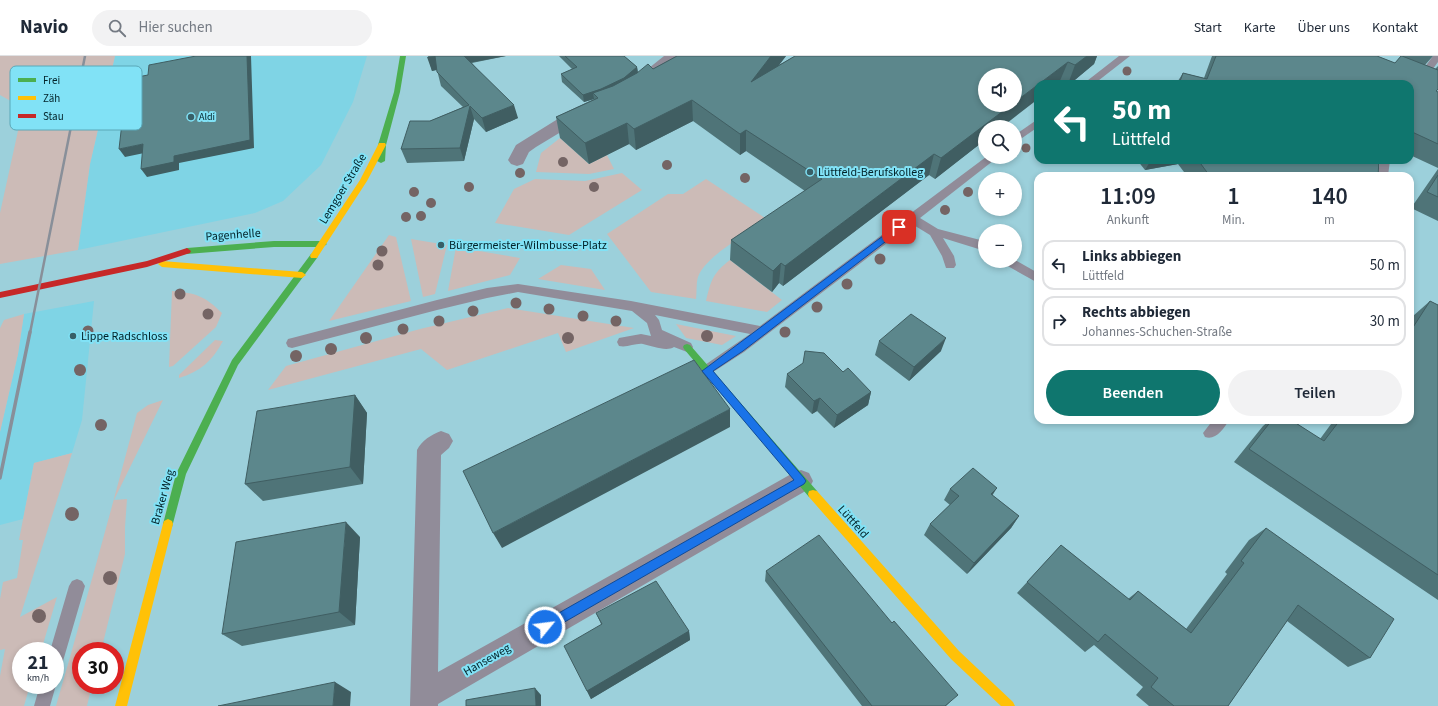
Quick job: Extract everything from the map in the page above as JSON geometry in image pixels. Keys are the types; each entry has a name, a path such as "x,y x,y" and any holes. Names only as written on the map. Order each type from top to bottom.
{"main road":[{"name":"Lemgoer Straße","path":"302,275 363,181 382,145 397,92 404,56"},
{"name":"Lemgoer Straße","path":"374,181 381,163 382,145"},
{"name":"Lemgoer Straße","path":"323,244 355,211"},
{"name":"Pagenhelle","path":"0,295 147,264 192,250 274,244 323,244"},
{"name":"Pagenhelle","path":"147,264 256,270 302,275"},
{"name":"Braker Weg","path":"121,706 181,474 235,363 302,275"},
{"name":"Lüttfeld","path":"687,347 801,481 955,655 1008,706"}],"street":[{"path":"632,90 674,56"},
{"path":"1414,76 1438,86"},
{"path":"517,160 522,149 530,143 587,109 594,107"},
{"name":"Hanseweg","path":"424,701 429,450 441,441"},
{"name":"Hanseweg","path":"424,701 801,481"}],"lane":[{"path":"1093,80 1125,56"},
{"path":"1421,60 1436,62"},
{"path":"1414,76 1436,62"},
{"path":"1022,135 1034,125"},
{"path":"707,371 984,164"},
{"path":"912,218 934,232 978,243"},
{"path":"934,232 948,256 950,265"},
{"path":"1020,268 1034,277"},
{"path":"292,344 437,305 486,293 518,288 629,303 761,331"},
{"path":"629,303 653,320 656,333 687,347"},
{"path":"622,342 641,340 687,347"},
{"path":"1210,433 1218,424"},
{"path":"61,642 77,586"},
{"path":"42,706 45,694"}],"shaded area":[{"path":"0,56 115,56 113,66 10,66 10,101 0,95"},
{"path":"115,56 367,56 353,102 321,165 283,201 255,213 78,250 90,164 98,130 142,130 142,66 113,66"},
{"path":"18,130 98,130 90,164 78,250 0,264 0,213"},
{"path":"560,138 589,164 607,155 614,169 589,174 536,172 541,153"},
{"path":"622,173 642,190 569,235 495,223 514,189 535,179 585,181"},
{"path":"706,179 768,220 729,245 709,261 702,269 698,277 696,299 651,292 607,234 668,194 683,194"},
{"path":"389,235 396,237 411,301 329,321"},
{"path":"411,239 447,245 435,294 423,297"},
{"path":"456,247 520,258 510,275 448,291"},
{"path":"730,260 782,300 767,312 706,301 709,288 716,273"},
{"path":"561,265 591,269 605,290 538,279"},
{"path":"172,291 200,296 222,313 216,327 173,366 169,367"},
{"path":"94,301 82,420 72,453 34,463 23,519 0,525 0,432 18,354 24,314"},
{"path":"508,308 634,328 566,352 558,333 447,370 421,349 268,390 286,366 420,329"},
{"path":"24,314 18,354 0,432 0,328 4,320"},
{"path":"676,324 736,336 722,345 686,338"},
{"path":"215,340 223,341 215,354 200,369 179,378 179,375"},
{"path":"163,400 114,500 127,499 125,554 103,642 74,642 137,413 148,405"},
{"path":"72,453 20,617 57,597 44,642 12,642 12,694 27,694 24,706 0,706 0,676 5,649 0,650 0,599 3,582 17,578 23,540 19,540 34,463"},
{"path":"72,649 72,694 90,694 87,706 56,706 59,694 64,694 64,678"}],"building":[{"name":"Aldi","path":"196,56 247,56 250,140 174,156 174,162 141,169 143,144 119,149 121,130 142,130 142,76 148,75 149,65"},
{"path":"435,56 464,56 514,105 482,118 470,106 460,148 401,149 410,121 430,121 469,105 437,72"},
{"path":"565,56 624,56 637,67 624,78 601,89 583,95 561,74 577,67"},
{"path":"677,56 771,56 751,82 795,56 1087,56 1075,65 1068,62 1044,80 1034,80 1034,88 1022,97 1022,68 978,68 978,112 1002,112 991,120 978,120 978,130 941,158 934,154 785,266 781,263 773,271 731,240 822,179 746,130 740,134 692,100 634,129 627,123 585,143 556,117 598,98 593,93 613,86 637,73 648,64 653,69"},
{"path":"1216,56 1377,56 1395,63 1402,56 1438,70 1438,89 1436,91 1438,92 1438,144 1414,133 1414,80 1180,80 1183,73 1207,79"},
{"path":"1201,164 1379,164 1378,172 1207,172"},
{"path":"1438,175 1438,197 1427,192"},
{"path":"1430,301 1438,305 1438,575 1249,449 1269,424 1297,424 1324,441 1337,424 1414,424 1414,326"},
{"path":"911,314 946,338 914,367 879,341"},
{"path":"805,351 824,353 843,372 848,368 871,392 837,415 820,398 814,401 787,374 803,363"},
{"path":"694,360 730,409 493,533 463,471"},
{"path":"355,395 350,467 245,484 257,411"},
{"path":"973,468 997,488 991,494 1019,516 974,563 930,524 959,496 950,489"},
{"path":"346,522 339,612 222,634 236,542"},
{"path":"1266,528 1394,619 1370,658 1298,605 1228,706 1174,706 1151,687 1158,678 1105,634 1098,642 1027,582 1061,545 1130,600 1138,591 1191,633 1244,563 1241,561"},
{"path":"819,535 892,623 894,621 958,695 945,706 872,706 766,571"},
{"path":"656,581 689,631 587,691 564,646 602,624 596,613"},
{"path":"335,682 333,706 218,706"},
{"path":"535,688 536,706 466,706 466,700"}],"railway":[{"path":"83,66 85,56"},
{"path":"30,333 70,130"},
{"path":"0,478 30,332"}],"traffic: fast":[{"path":"381,161 382,145 397,92 403,56"},
{"path":"187,251 274,244 323,244"},
{"path":"168,524 181,474 235,363 314,256"},
{"path":"687,347 813,494"}],"traffic: slow":[{"path":"314,256 363,181 382,145"},
{"path":"162,264 302,275"},
{"path":"813,494 955,655 1009,706"},
{"path":"121,706 168,524"}],"traffic: jam":[{"path":"0,295 147,264 187,251"}],"place":[{"name":"Aldi","path":"191,117"},
{"name":"Lüttfeld-Berufskolleg","path":"810,172"},
{"name":"Bürgermeister-Wilmbusse-Platz","path":"441,245"},
{"name":"Lippe Radschloss","path":"73,336"}],"route":[{"path":"545,627 801,481 707,371 740,348 899,227"}]}
